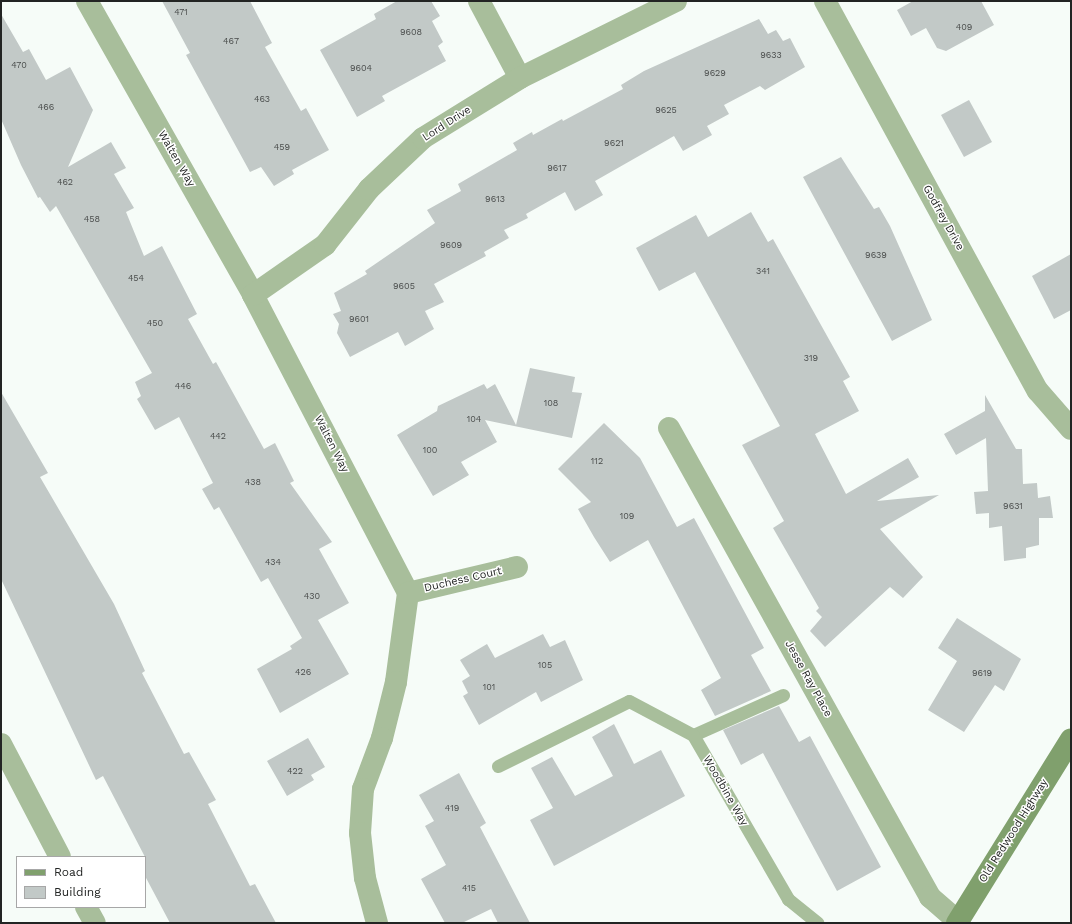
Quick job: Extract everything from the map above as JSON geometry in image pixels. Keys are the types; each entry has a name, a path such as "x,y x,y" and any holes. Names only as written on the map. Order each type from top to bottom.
{"main road":[{"name":"Old Redwood Highway","path":"957,922 1071,739"}],"street":[{"name":"Walten Way","path":"87,1 253,295 408,593"},
{"path":"479,1 520,78"},
{"name":"Lord Drive","path":"253,295 325,244 369,189 423,138 520,78 676,1"},
{"name":"Godfrey Drive","path":"825,1 1038,391 1071,428"},
{"name":"Jesse Ray Place","path":"669,428 930,897 957,922"},
{"name":"Duchess Court","path":"408,593 517,567"},
{"path":"377,923 365,878 360,833 363,789 382,738 396,682 408,593"},
{"path":"1,744 59,856"},
{"path":"87,908 95,923"}],"lane":[{"path":"498,766 629,701 693,735 783,695"},
{"name":"Woodbine Way","path":"693,735 788,899 818,923"}],"building":[{"path":"162,1 250,1 272,43 265,47 301,111 306,108 329,150 292,170 294,174 274,186 261,167 250,172 186,55 190,53"},
{"path":"397,1 431,1 440,16 432,21 443,42 438,46 446,61 382,96 385,101 357,117 320,50 376,19 374,14"},
{"path":"913,1 981,1 994,25 946,51 937,48 926,28 911,36 897,10"},
{"path":"1,14 23,52 29,49 46,80 70,67 93,110 68,167 111,142 126,168 114,174 134,208 126,212 144,256 162,246 197,314 188,319 213,364 216,362 264,449 275,443 294,481 290,483 332,542 319,549 349,603 318,620 349,674 280,713 257,669 292,649 290,646 302,638 268,578 261,582 219,507 214,510 202,489 213,483 179,417 155,430 137,399 141,396 135,382 152,373 56,206 50,212 40,197 38,198 21,165 1,119"},
{"path":"759,19 768,34 776,30 783,41 790,38 805,67 765,90 760,86 724,105 729,114 707,126 712,135 683,151 674,136 595,181 603,195 575,211 565,192 526,214 528,218 504,230 509,238 484,252 486,256 434,284 444,302 425,311 434,329 405,346 398,332 350,357 337,333 339,324 333,314 341,311 334,293 367,274 365,271 435,223 427,210 461,191 458,184 517,150 513,143 532,132 533,135 562,119 563,121 623,89 621,85 644,71"},
{"path":"969,100 992,142 964,157 941,115"},
{"path":"841,157 874,209 879,207 890,226 932,320 892,341 803,177"},
{"path":"751,212 768,242 773,239 850,377 843,381 859,411 815,434 846,494 908,458 919,477 877,501 939,495 880,529 923,577 903,598 890,587 825,647 810,631 822,617 816,611 819,608 773,528 784,521 742,445 780,426 695,272 659,291 636,248 696,215 708,237"},
{"path":"1071,254 1071,310 1054,319 1032,276"},
{"path":"530,368 575,377 572,392 582,393 572,438 485,420 497,442 461,462 469,475 433,496 397,435 437,411 438,406 484,384 487,389 495,384 516,425"},
{"path":"1,392 48,473 40,477 114,604 145,671 142,673 184,754 189,752 216,800 208,804 250,886 255,884 276,923 170,923 146,878 146,856 144,856 103,776 96,780 1,579"},
{"path":"985,395 1016,449 1022,449 1023,484 1037,483 1038,498 1050,496 1053,518 1039,518 1039,545 1026,548 1026,558 1004,561 1002,526 989,528 989,513 976,514 974,492 988,491 986,438 956,455 944,434 985,411"},
{"path":"604,423 640,458 677,527 694,518 764,648 751,655 771,691 715,716 701,690 721,678 648,540 610,562 594,537 578,509 591,502 558,469"},
{"path":"957,618 1021,659 1004,691 995,685 964,732 928,710 957,661 938,648"},
{"path":"543,634 550,647 565,640 583,680 541,702 536,692 479,725 463,696 468,693 462,681 470,676 460,660 487,644 495,658"},
{"path":"779,706 799,742 810,736 881,867 837,891 763,753 741,765 723,730"},
{"path":"614,724 634,764 661,750 685,796 554,866 530,820 553,808 531,768 552,757 575,796 613,776 592,737"},
{"path":"308,738 325,767 311,775 314,780 287,796 267,761"},
{"path":"459,773 486,823 480,827 530,923 498,923 491,909 462,923 445,923 421,879 446,865 425,826 434,821 419,795"}]}
